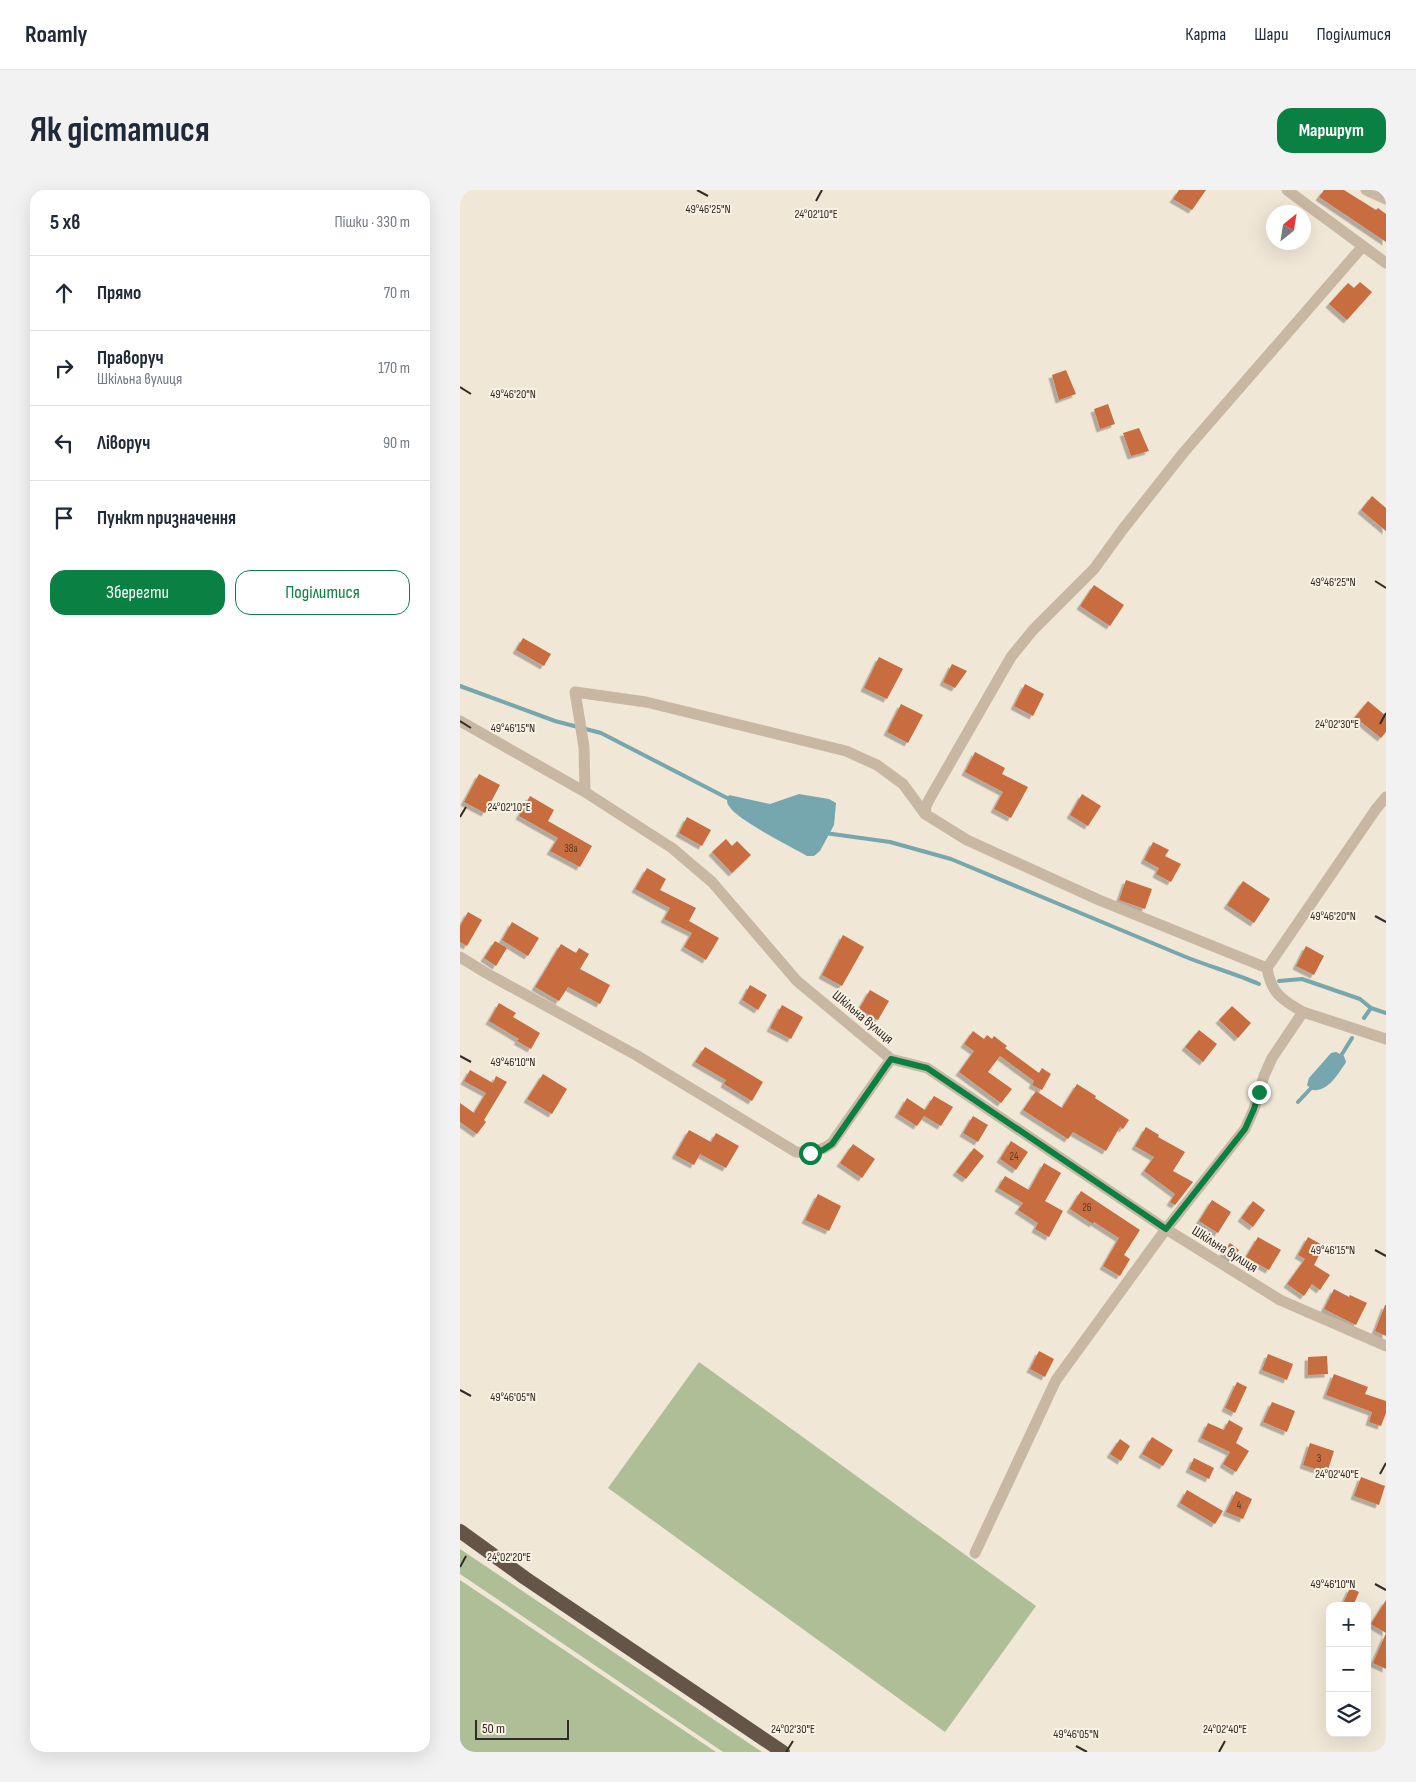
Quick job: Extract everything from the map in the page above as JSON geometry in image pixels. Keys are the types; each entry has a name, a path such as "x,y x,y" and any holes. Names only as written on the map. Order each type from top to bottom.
{"highway":[{"path":"460,1531 525,1578 783,1752"}],"street":[{"path":"1287,190 1386,264"},
{"path":"1366,190 1386,199"},
{"path":"925,814 930,798 1011,657 1033,630 1094,569 1184,452 1363,246"},
{"path":"585,792 584,747 575,692 646,702 846,751 877,765 902,784 925,814 967,840 1099,900 1266,968"},
{"name":"Шкільна вулиця","path":"460,721 585,792 672,848 712,882 797,981 891,1059 927,1068 1166,1229 1280,1300 1386,1346"},
{"path":"1266,968 1370,817 1386,797"},
{"path":"460,957 636,1055 796,1152 810,1153 823,1150 832,1144 891,1059"},
{"path":"1266,968 1271,985 1278,995 1303,1012 1386,1039"},
{"path":"975,1553 1056,1380 1166,1229 1245,1129 1272,1058 1303,1012"}],"green space":[{"path":"699,1362 1036,1606 945,1732 608,1488"},
{"path":"460,1549 762,1752 723,1752 460,1574"},
{"path":"460,1580 716,1752 460,1752"}],"water":[{"path":"799,794 829,799 836,803 834,825 820,851 814,856 807,856 753,825 734,812 727,802 729,795 770,804"},
{"path":"1336,1052 1344,1056 1345,1064 1327,1086 1318,1090 1312,1090 1307,1085 1309,1078 1331,1053"}],"building":[{"path":"1179,190 1206,190 1192,210 1173,199"},
{"path":"1324,190 1344,190 1386,214 1386,242 1319,197"},
{"path":"1360,282 1372,292 1347,320 1329,304 1348,283 1354,288"},
{"path":"1066,370 1076,394 1059,400 1052,375"},
{"path":"1108,404 1115,424 1100,429 1094,409"},
{"path":"1139,428 1149,451 1131,456 1123,433"},
{"path":"1372,496 1386,508 1386,531 1361,510"},
{"path":"1094,585 1124,605 1110,626 1080,606"},
{"path":"523,638 551,654 544,666 516,650"},
{"path":"879,657 903,669 887,699 864,688"},
{"path":"952,664 967,671 955,688 943,682"},
{"path":"1025,684 1044,694 1033,716 1014,706"},
{"path":"1368,701 1386,716 1386,732 1381,738 1355,717"},
{"path":"901,704 923,715 908,743 887,732"},
{"path":"975,752 1005,768 1002,774 1028,787 1011,818 994,809 1003,792 965,772"},
{"path":"479,774 500,785 485,813 464,802"},
{"path":"1082,794 1101,806 1088,826 1070,815"},
{"path":"530,796 554,810 548,821 592,846 580,867 550,851 558,838 519,816"},
{"path":"687,817 711,830 702,846 679,833"},
{"path":"726,839 732,846 737,841 751,855 732,873 712,852"},
{"path":"1153,842 1169,850 1165,856 1181,864 1171,882 1156,874 1159,868 1144,860"},
{"path":"647,868 666,879 660,890 696,908 689,921 719,938 706,960 684,947 692,933 664,919 670,908 635,889"},
{"path":"1126,880 1152,889 1145,909 1119,900"},
{"path":"1243,881 1270,899 1254,923 1227,905"},
{"path":"468,912 482,920 467,946 460,942 460,926"},
{"path":"512,922 539,938 528,956 502,940"},
{"path":"843,935 864,947 842,986 822,975"},
{"path":"495,941 507,948 496,966 484,958"},
{"path":"561,944 576,953 579,948 589,954 580,969 610,985 600,1004 568,987 559,1001 535,987"},
{"path":"1306,946 1324,956 1314,975 1296,966"},
{"path":"750,985 767,995 758,1010 742,1000"},
{"path":"870,990 889,1001 878,1020 859,1009"},
{"path":"499,1003 516,1013 513,1017 540,1033 531,1049 517,1041 519,1039 489,1021"},
{"path":"782,1005 803,1017 791,1039 770,1028"},
{"path":"1232,1006 1251,1023 1238,1038 1219,1020"},
{"path":"1199,1030 1217,1044 1203,1062 1185,1047"},
{"path":"973,1031 984,1039 987,1035 992,1039 994,1036 1007,1046 1005,1048 1039,1073 1042,1068 1051,1074 1042,1090 1032,1085 1034,1081 1000,1056 988,1072 1012,1089 1001,1103 959,1072 974,1051 964,1044"},
{"path":"705,1047 763,1082 752,1101 724,1084 726,1080 695,1062"},
{"path":"470,1070 493,1083 496,1076 507,1082 484,1120 486,1122 477,1134 460,1122 460,1103 474,1113 486,1093 464,1081"},
{"path":"543,1074 567,1089 552,1114 527,1099"},
{"path":"1077,1084 1129,1120 1123,1129 1120,1127 1106,1151 1073,1132 1068,1139 1023,1110 1036,1091 1062,1108"},
{"path":"934,1096 953,1107 941,1126 924,1116 917,1126 898,1114 907,1098 925,1110"},
{"path":"973,1116 988,1125 978,1142 963,1133"},
{"path":"1146,1127 1159,1135 1158,1137 1185,1152 1173,1171 1193,1182 1175,1205 1170,1202 1175,1194 1144,1171 1154,1157 1135,1146"},
{"path":"689,1130 711,1142 716,1133 739,1146 726,1168 700,1154 694,1165 675,1155"},
{"path":"1011,1141 1028,1152 1016,1170 1000,1159"},
{"path":"853,1144 875,1159 862,1178 840,1163"},
{"path":"974,1148 984,1156 966,1179 956,1172"},
{"path":"1044,1163 1061,1173 1045,1201 1063,1211 1049,1237 1035,1229 1038,1223 1018,1210 1023,1203 998,1188 1005,1176 1029,1190"},
{"path":"1081,1191 1140,1230 1124,1255 1130,1259 1120,1276 1103,1266 1119,1238 1070,1209"},
{"path":"818,1194 841,1206 829,1231 805,1220"},
{"path":"1212,1200 1231,1212 1218,1233 1199,1221"},
{"path":"1253,1201 1265,1210 1253,1227 1241,1218"},
{"path":"1258,1237 1281,1250 1269,1270 1246,1257"},
{"path":"1308,1237 1324,1246 1314,1265 1330,1275 1320,1290 1312,1284 1304,1296 1287,1284 1305,1259 1298,1255"},
{"path":"1230,1243 1239,1250 1231,1261 1222,1254"},
{"path":"1334,1289 1349,1297 1350,1295 1367,1303 1356,1325 1324,1309"},
{"path":"1386,1305 1386,1336 1375,1331"},
{"path":"1039,1351 1054,1359 1045,1377 1030,1369"},
{"path":"1268,1354 1293,1364 1287,1380 1262,1370"},
{"path":"1327,1356 1328,1374 1308,1375 1308,1357"},
{"path":"1334,1374 1368,1387 1365,1394 1386,1401 1386,1413 1381,1426 1369,1422 1372,1412 1326,1395"},
{"path":"1237,1382 1247,1387 1235,1413 1225,1408"},
{"path":"1272,1402 1295,1411 1287,1432 1263,1422"},
{"path":"1229,1420 1243,1428 1236,1443 1249,1451 1236,1472 1223,1464 1230,1452 1201,1438 1208,1423 1224,1430"},
{"path":"1152,1437 1173,1450 1163,1466 1142,1454"},
{"path":"1120,1439 1130,1446 1121,1461 1110,1454"},
{"path":"1310,1443 1334,1451 1327,1473 1303,1465"},
{"path":"1194,1458 1214,1468 1209,1479 1189,1469"},
{"path":"1361,1477 1385,1486 1379,1505 1354,1496"},
{"path":"1187,1490 1223,1511 1215,1524 1180,1503"},
{"path":"1236,1491 1252,1499 1243,1519 1226,1512"},
{"path":"1350,1588 1359,1592 1355,1602 1344,1602"},
{"path":"1386,1600 1386,1633 1371,1624"},
{"path":"1386,1633 1386,1669 1373,1663"}],"waterway":[{"path":"460,686 555,721 601,733 731,800"},
{"path":"825,833 890,842 951,859 1181,955 1259,984"},
{"path":"1279,981 1302,979 1360,999 1371,1008 1386,1013"},
{"path":"1364,1018 1371,1008"},
{"path":"1339,1059 1352,1038"},
{"path":"1298,1102 1313,1086"}],"route":[{"path":"810,1153 823,1150 832,1144 891,1059 927,1068 1166,1229 1245,1129 1259,1092"}]}
